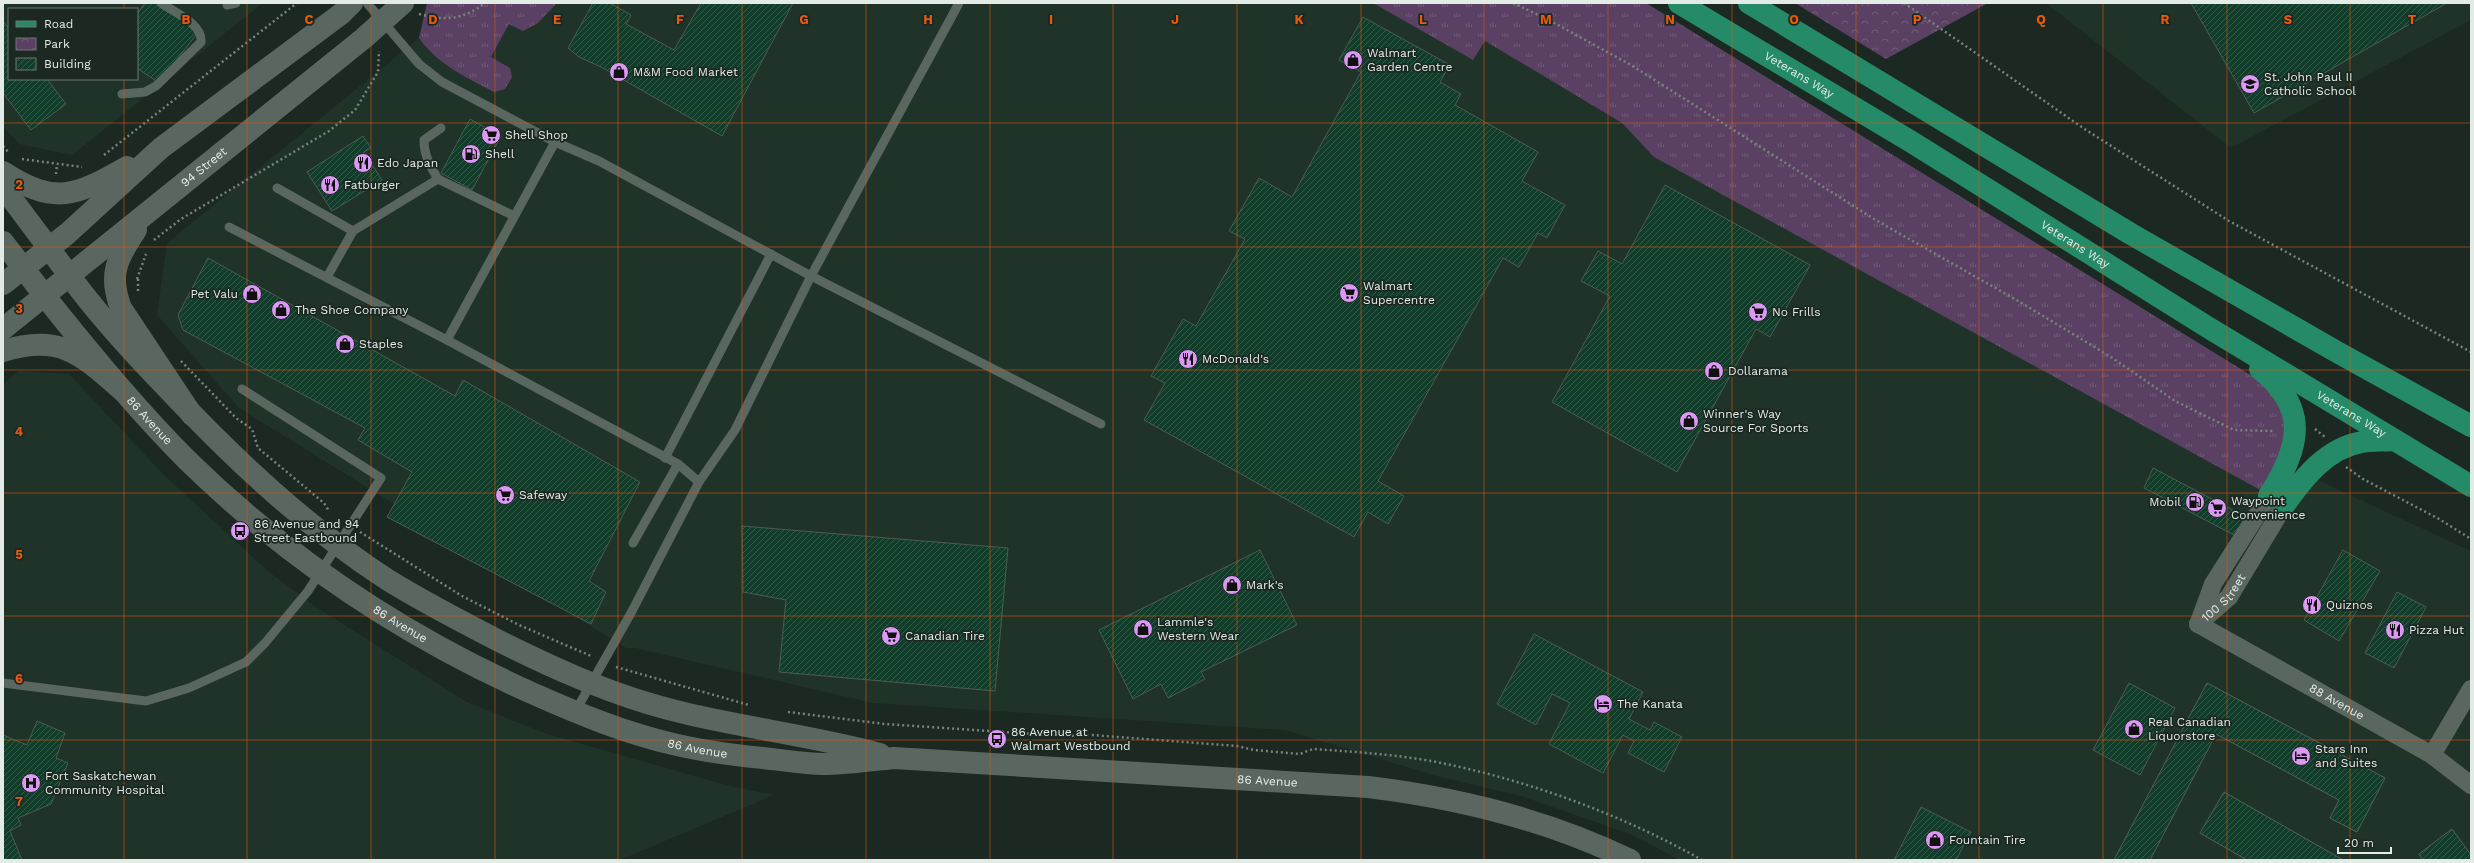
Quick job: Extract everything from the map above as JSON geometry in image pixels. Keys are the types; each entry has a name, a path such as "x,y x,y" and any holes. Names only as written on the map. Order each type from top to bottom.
{"main road":[{"name":"Veterans Way","path":"1679,3 1910,141 2209,328 2469,484"},
{"path":"1749,3 2131,234 2336,352 2471,426"},
{"path":"2209,328 2277,383 2290,405 2296,436 2277,500"},
{"path":"2277,500 2334,451 2362,442 2394,440"}],"street":[{"path":"3,284 67,234 161,148 341,14 352,3"},
{"name":"94 Street","path":"3,329 147,214 383,21 411,9"},
{"path":"3,172 19,183 42,193 54,195 69,194 98,184 161,148"},
{"name":"86 Avenue","path":"3,187 69,275 145,365 192,415 276,495 338,546 389,580 462,622 590,683 648,704 688,714 839,743 894,758"},
{"path":"147,214 121,253 114,278 115,293 121,308 192,415"},
{"name":"86 Avenue","path":"3,242 44,295 123,391 187,460 250,517 322,572 418,636 511,684 575,712 631,733 671,744 718,753 823,764 894,758 1361,787 1424,794 1468,803 1521,818 1572,835 1630,860"},
{"path":"3,351 38,343 65,349 89,361 123,391"},
{"name":"100 Street","path":"2198,624 2213,584 2277,500"},
{"name":"88 Avenue","path":"2198,624 2432,755 2471,785"},
{"path":"2432,755 2471,689"}],"lane":[{"path":"122,94 145,92 156,86 201,42 200,34 193,24 161,3"},
{"path":"367,3 429,73 555,142 599,161 812,276 1101,424"},
{"path":"575,712 602,661 631,613 699,482 735,430 812,276 959,3"},
{"path":"441,128 424,140 424,149 429,166 438,179 514,216"},
{"path":"447,340 555,142"},
{"path":"326,277 353,231 438,179"},
{"path":"277,188 353,231"},
{"path":"229,227 447,340 678,464 699,482"},
{"path":"665,458 771,254"},
{"path":"3,683 146,701 189,688 246,662 295,608 322,572 381,478 242,389"},
{"path":"633,543 678,464"}],"path":[{"path":"411,9 438,19 472,13 485,3"},
{"path":"1513,3 1547,19 1631,65 1867,215 2020,302 2111,357 2175,401 2234,430 2276,430"},
{"path":"1904,3 2082,128 2229,221 2471,352"},
{"path":"150,243 181,219 329,131 355,110 378,72 380,49"},
{"path":"140,300 138,279 148,249"},
{"path":"131,279 138,279"},
{"path":"176,355 236,418 252,429 258,448 324,503 329,512 462,596 519,625 622,670 751,705"},
{"path":"2308,427 2318,430 2325,437"},
{"path":"2342,462 2363,479 2439,519 2471,539"},
{"path":"787,712 885,724 1064,736 1092,735 1237,746 1254,750 1300,754 1313,749 1428,761 1504,779 1572,800 1666,840 1702,860"}],"shaded area":[{"path":"3,3 263,3 72,155 19,144 3,126"},
{"path":"557,3 1373,3 1473,60 1485,41 1622,123 1654,157 1838,258 2471,551 2471,860 1679,860 1635,836 1521,796 1436,776 1285,730 873,703 635,648 626,648 239,408 157,315 167,243 419,38 429,52 510,68 491,58 509,23 538,23"},
{"name":"St. John Paul II Catholic School","path":"2046,3 2471,3 2471,20 2231,148"},
{"name":"Fort Saskatchewan Community Hospital","path":"19,371 69,374 165,476 269,572 319,609 467,702 547,734 730,786 774,795 620,860 3,860 3,384"}],"green space":[{"path":"427,3 557,3 538,23 523,31 509,24 491,57 510,68 512,77 505,89 494,92 453,70 435,56 419,38"},
{"path":"1373,3 1646,3 2262,382 2281,405 2288,447 2264,492 1654,157 1622,123 1485,41 1473,60"},
{"path":"1795,3 1988,3 1886,59"}],"building":[{"path":"145,3 158,3 198,32 159,83 138,69 138,13"},
{"path":"593,3 610,3 631,15 626,24 674,50 701,3 793,3 722,136 601,67 579,57 568,48"},
{"path":"2191,3 2447,3 2254,113"},
{"name":"Walmart Supercentre","path":"1363,17 1450,65 1440,82 1461,94 1455,105 1538,152 1522,181 1565,205 1547,238 1538,233 1519,267 1503,258 1378,481 1404,496 1388,524 1368,512 1354,537 1144,420 1165,383 1151,376 1183,319 1196,326 1245,239 1229,231 1259,178 1292,197 1361,72 1339,60"},
{"path":"3,21 8,28 8,80 48,80 66,104 31,130 3,93"},
{"name":"Shell","path":"470,119 501,136 472,190 441,173"},
{"path":"363,136 371,148 364,152 382,180 332,211 307,172"},
{"path":"1665,185 1810,265 1770,337 1756,329 1677,472 1552,402 1610,296 1581,281 1598,251 1622,264"},
{"path":"208,258 455,396 463,380 640,482 589,581 606,592 591,624 387,517 412,472 358,440 365,428 183,330 178,315"},
{"name":"Mobil","path":"2153,468 2246,517 2236,536 2144,488"},
{"name":"Canadian Tire","path":"742,526 1008,548 995,691 779,672 786,600 743,592"},
{"path":"1260,550 1297,625 1201,672 1205,679 1168,698 1161,684 1133,699 1099,630"},
{"path":"2343,550 2380,571 2339,641 2304,620"},
{"name":"Pizza Hut","path":"2397,592 2426,607 2394,668 2365,653"},
{"name":"The Kanata","path":"1534,634 1643,692 1629,719 1650,730 1654,722 1682,737 1664,772 1628,753 1634,741 1623,735 1603,773 1549,744 1570,703 1552,694 1536,725 1497,704"},
{"name":"Real Canadian Liquorstore","path":"2129,683 2175,708 2140,775 2093,750"},
{"name":"Stars Inn and Suites","path":"2207,683 2385,778 2357,832 2330,818 2339,800 2216,734 2150,860 2114,860"},
{"name":"Stars Inn and Suites","path":"2207,683 2385,778 2357,832 2330,818 2339,800 2216,734 2150,860 2114,860"},
{"name":"Fort Saskatchewan Community Hospital","path":"37,721 65,733 56,758 68,763 51,804 18,818 21,825 10,831 22,860 3,860 3,735 27,745"},
{"path":"2224,792 2343,860 2247,860 2200,833"},
{"path":"2224,792 2343,860 2247,860 2200,833"},
{"name":"Fountain Tire","path":"1921,807 1971,832 1956,860 1894,860"},
{"path":"2452,829 2471,855 2471,860 2423,860 2419,854"},
{"path":"2452,829 2471,855 2471,860 2423,860 2419,854"}],"place":[{"name":"Walmart Garden Centre","path":"1353,60"},
{"name":"M&M Food Market","path":"619,72"},
{"name":"St. John Paul II Catholic School","path":"2250,84"},
{"name":"Shell Shop","path":"491,135"},
{"name":"Shell","path":"471,154"},
{"name":"Edo Japan","path":"363,163"},
{"name":"Fatburger","path":"330,185"},
{"name":"Walmart Supercentre","path":"1349,293"},
{"name":"Pet Valu","path":"252,294"},
{"name":"The Shoe Company","path":"281,310"},
{"name":"No Frills","path":"1758,312"},
{"name":"Staples","path":"345,344"},
{"name":"McDonald's","path":"1188,359"},
{"name":"Dollarama","path":"1714,371"},
{"name":"Winner's Way Source For Sports","path":"1689,421"},
{"name":"Safeway","path":"505,495"},
{"name":"Mobil","path":"2195,502"},
{"name":"Waypoint Convenience","path":"2217,508"},
{"name":"86 Avenue and 94 Street Eastbound","path":"240,531"},
{"name":"Mark's","path":"1232,585"},
{"name":"Quiznos","path":"2312,605"},
{"name":"Lammle's Western Wear","path":"1143,629"},
{"name":"Pizza Hut","path":"2395,630"},
{"name":"Canadian Tire","path":"891,636"},
{"name":"The Kanata","path":"1603,704"},
{"name":"Real Canadian Liquorstore","path":"2134,729"},
{"name":"86 Avenue at Walmart Westbound","path":"997,739"},
{"name":"Stars Inn and Suites","path":"2301,756"},
{"name":"Fort Saskatchewan Community Hospital","path":"31,783"},
{"name":"Fountain Tire","path":"1935,840"}]}
